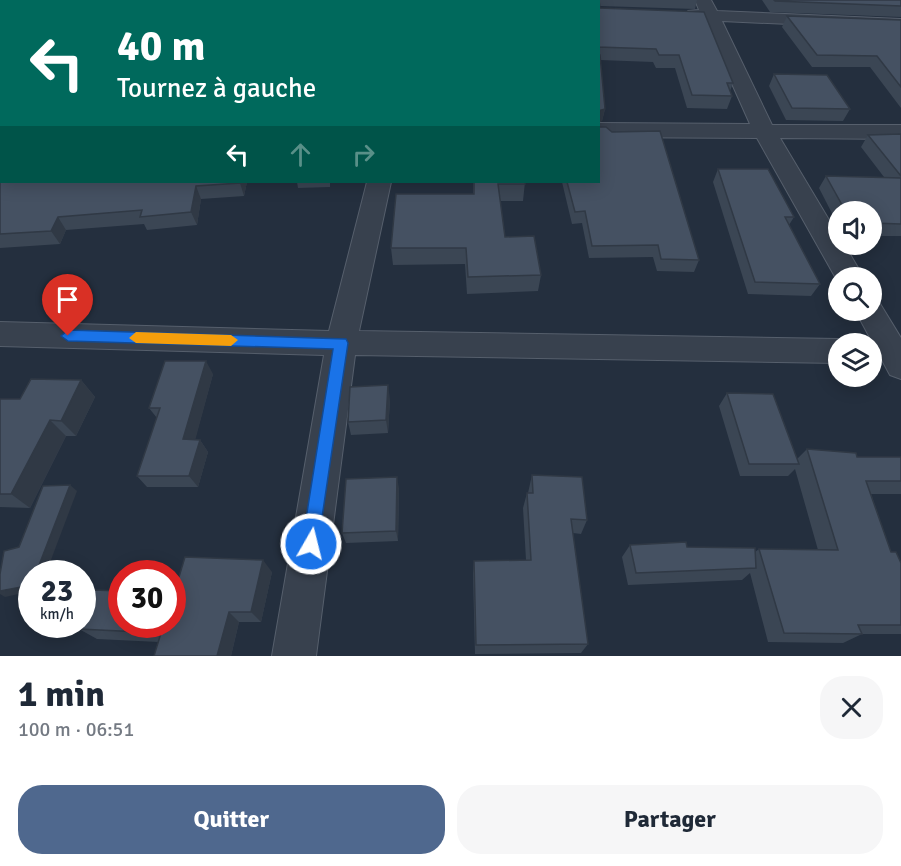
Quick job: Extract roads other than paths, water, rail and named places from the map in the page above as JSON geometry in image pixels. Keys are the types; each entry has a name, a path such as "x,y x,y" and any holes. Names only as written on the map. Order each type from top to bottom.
{"street":[{"path":"678,15 707,8 901,24"},
{"path":"707,8 764,130 844,267"},
{"path":"600,129 901,132"},
{"path":"294,656 341,343 379,183"},
{"path":"875,321 892,355"},
{"path":"0,334 341,343 828,351"}]}
